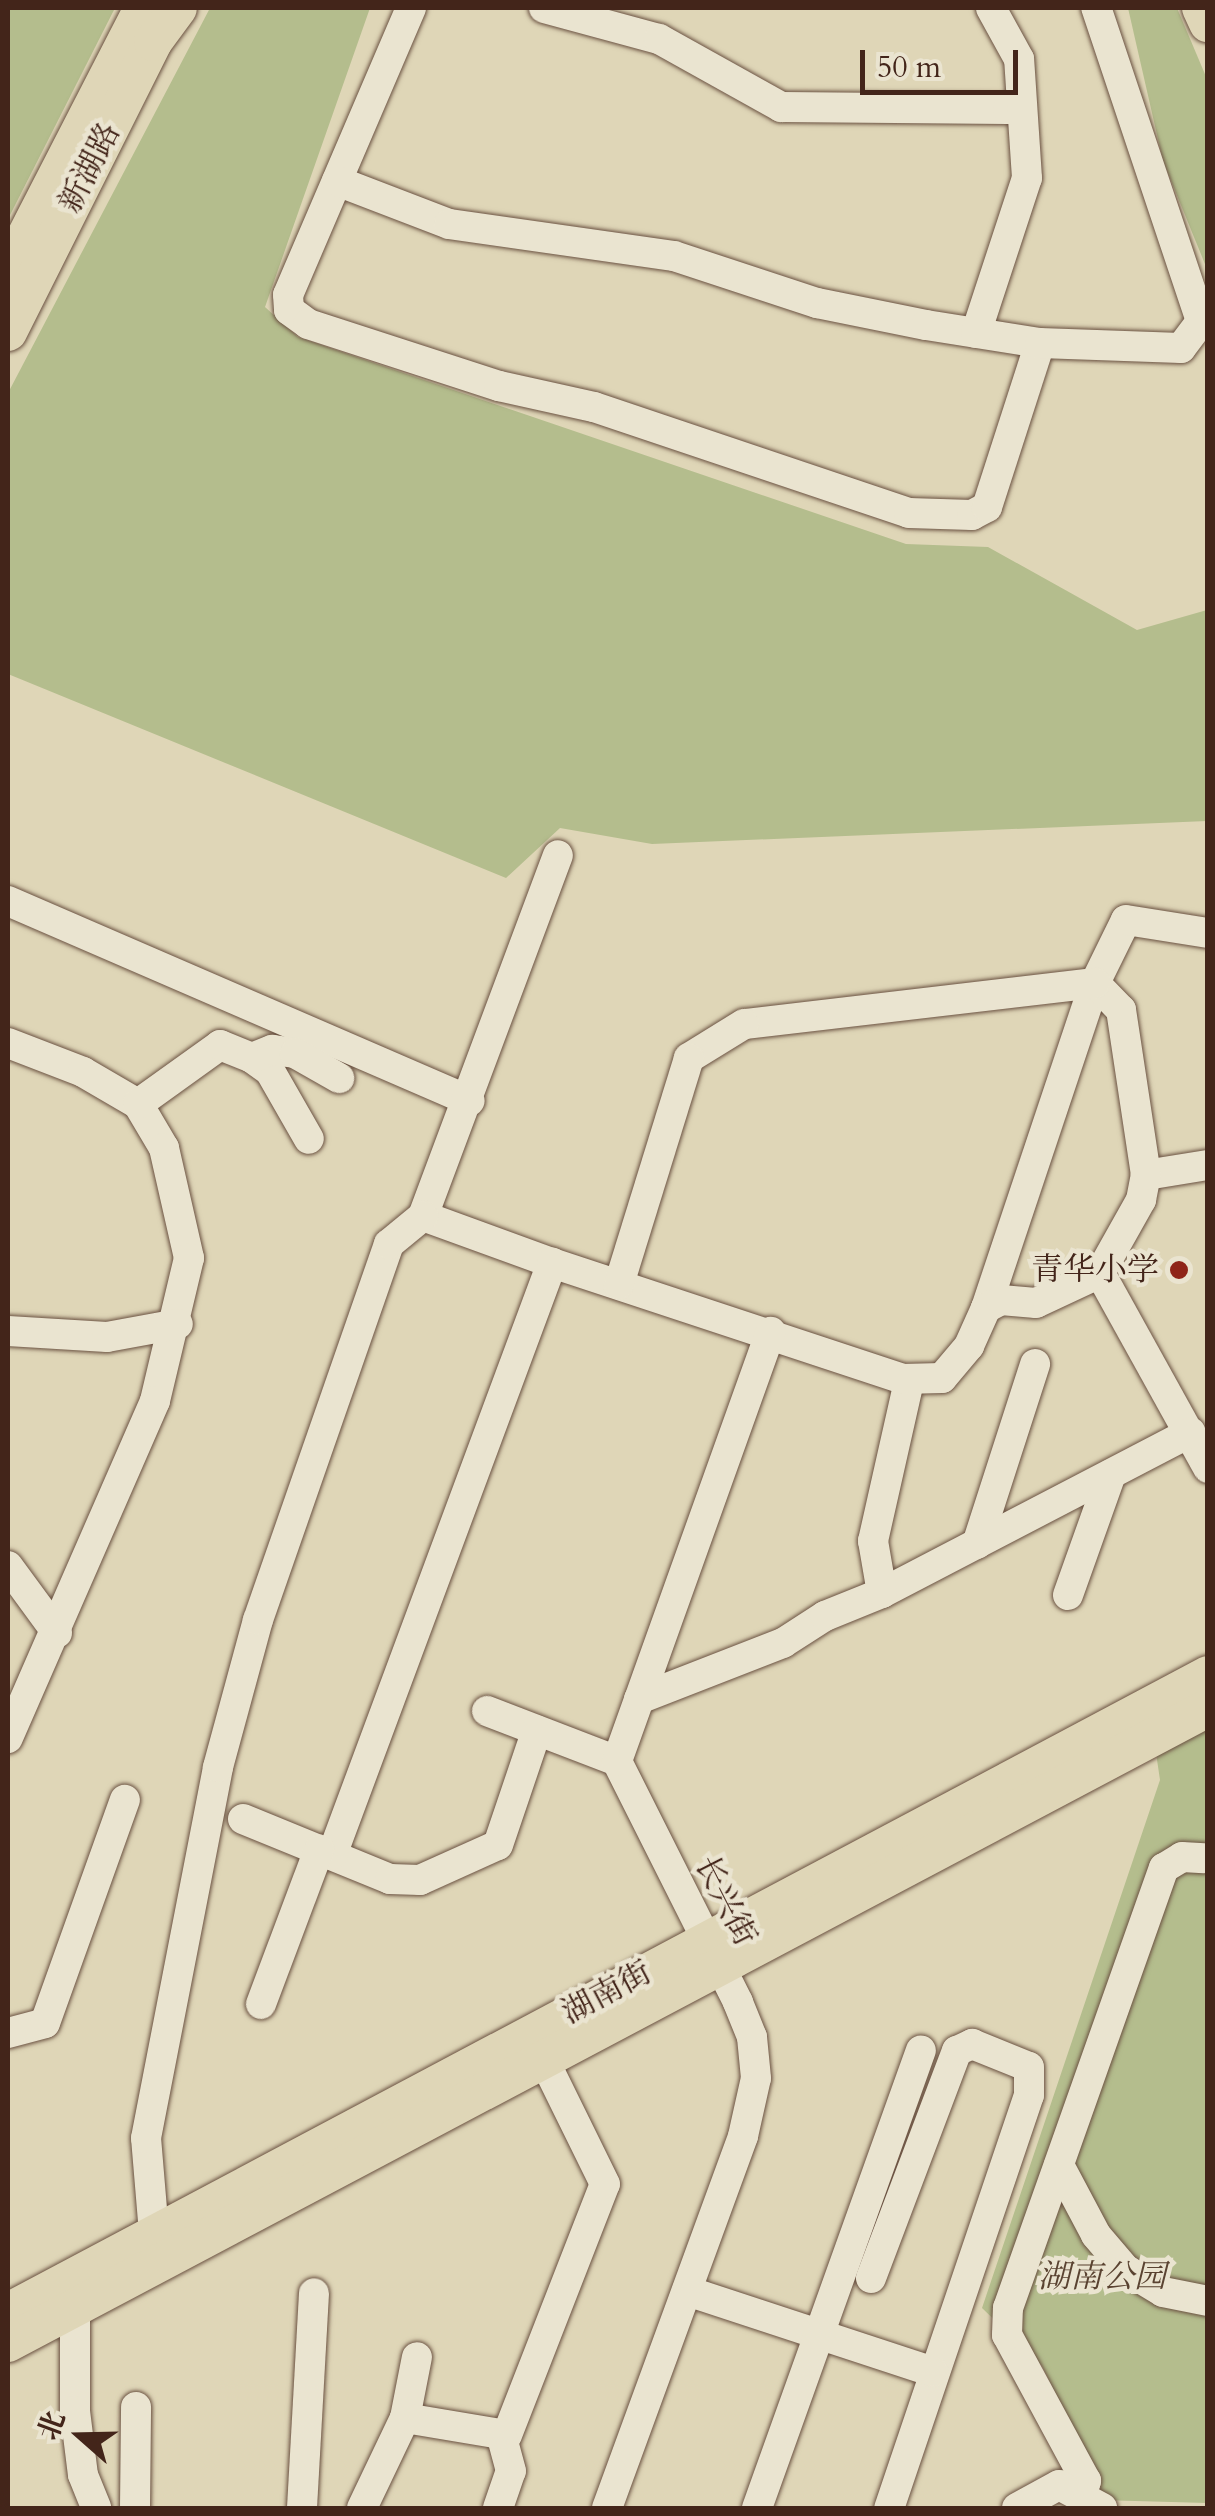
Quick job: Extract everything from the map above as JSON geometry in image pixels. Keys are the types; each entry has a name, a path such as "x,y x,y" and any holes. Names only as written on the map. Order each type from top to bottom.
{"main road":[{"name":"新湖路","path":"8,272 143,8"},
{"name":"新湖路","path":"8,332 153,42 178,8"},
{"path":"1201,8 1208,23"},
{"name":"湖南街","path":"8,2343 544,2060 711,1953 1208,1675"},
{"name":"湖南街","path":"8,2312 154,2234 711,1953 1208,1708"}],"street":[{"path":"411,8 288,295 289,310 308,324 499,386 594,407 909,513 972,515 987,507 1040,343"},
{"path":"544,8 659,38 781,107 1008,109 1018,103"},
{"path":"976,333 1027,178 1018,103 1019,60 990,8"},
{"path":"337,181 449,224 674,256 816,303 1040,343 1180,348 1200,321 1096,8"},
{"path":"154,2234 146,2138 218,1767 258,1620 389,1244 423,1216 470,1101 558,855"},
{"path":"8,901 470,1101"},
{"path":"423,1216 552,1263 771,1332 909,1381 942,1378 970,1346 986,1308 1094,983 1126,920 1208,933"},
{"path":"986,1308 1001,1300 1036,1303 1100,1273 1141,1200 1146,1175 1121,1010 1094,983"},
{"path":"619,1284 689,1058 744,1024 1094,983"},
{"path":"8,1043 83,1072 138,1104 164,1148 189,1258 178,1324 162,1379 57,1633 8,1738"},
{"path":"138,1104 220,1045 252,1058 270,1071 309,1139"},
{"path":"252,1058 272,1050 295,1053 339,1078"},
{"path":"1146,1175 1208,1165"},
{"path":"261,2004 325,1852 552,1263"},
{"path":"1100,1273 1208,1468"},
{"path":"8,1331 127,1334 178,1324"},
{"path":"487,1711 617,1761 771,1332"},
{"path":"127,1334 162,1379"},
{"path":"977,1544 1035,1364"},
{"path":"882,1593 873,1542 909,1381"},
{"path":"640,1700 783,1643 825,1616 882,1593 1191,1432"},
{"path":"1068,1595 1112,1474"},
{"path":"8,1566 57,1633"},
{"path":"243,1819 390,1878 420,1880 498,1845 537,1730"},
{"name":"长兴街","path":"608,2508 744,2136 756,2078 752,2037 617,1761"},
{"path":"8,2033 45,2023 126,1800"},
{"path":"1092,2501 1086,2481 1007,2334 1008,2308 1164,1868 1182,1857 1204,1858"},
{"path":"871,2278 957,2051 972,2044 1029,2067 1029,2095 889,2508"},
{"path":"758,2508 921,2050"},
{"path":"405,2418 507,2435 605,2184 544,2060"},
{"path":"1058,2165 1096,2235 1125,2270 1163,2292 1208,2301"},
{"path":"687,2292 933,2372"},
{"path":"302,2508 314,2293"},
{"path":"75,2309 75,2411 82,2475 96,2508"},
{"path":"362,2508 405,2418 417,2358"},
{"path":"136,2407 136,2508"},
{"path":"498,2508 511,2471 501,2434"},
{"path":"1017,2508 1059,2485 1092,2501"}],"green space":[{"path":"8,8 115,8 8,219"},
{"path":"210,8 370,8 265,307 298,337 906,544 988,547 1137,630 1207,610 1207,821 652,844 560,828 506,878 8,674 8,393"},
{"path":"1128,8 1177,8 1207,79 1207,269 1163,161"},
{"name":"湖南公园","path":"1207,1725 1207,2503 1099,2500 1100,2483 1042,2366 982,2308 1160,1780 1156,1753"}],"place":[{"name":"青华小学","path":"1179,1270"}]}
